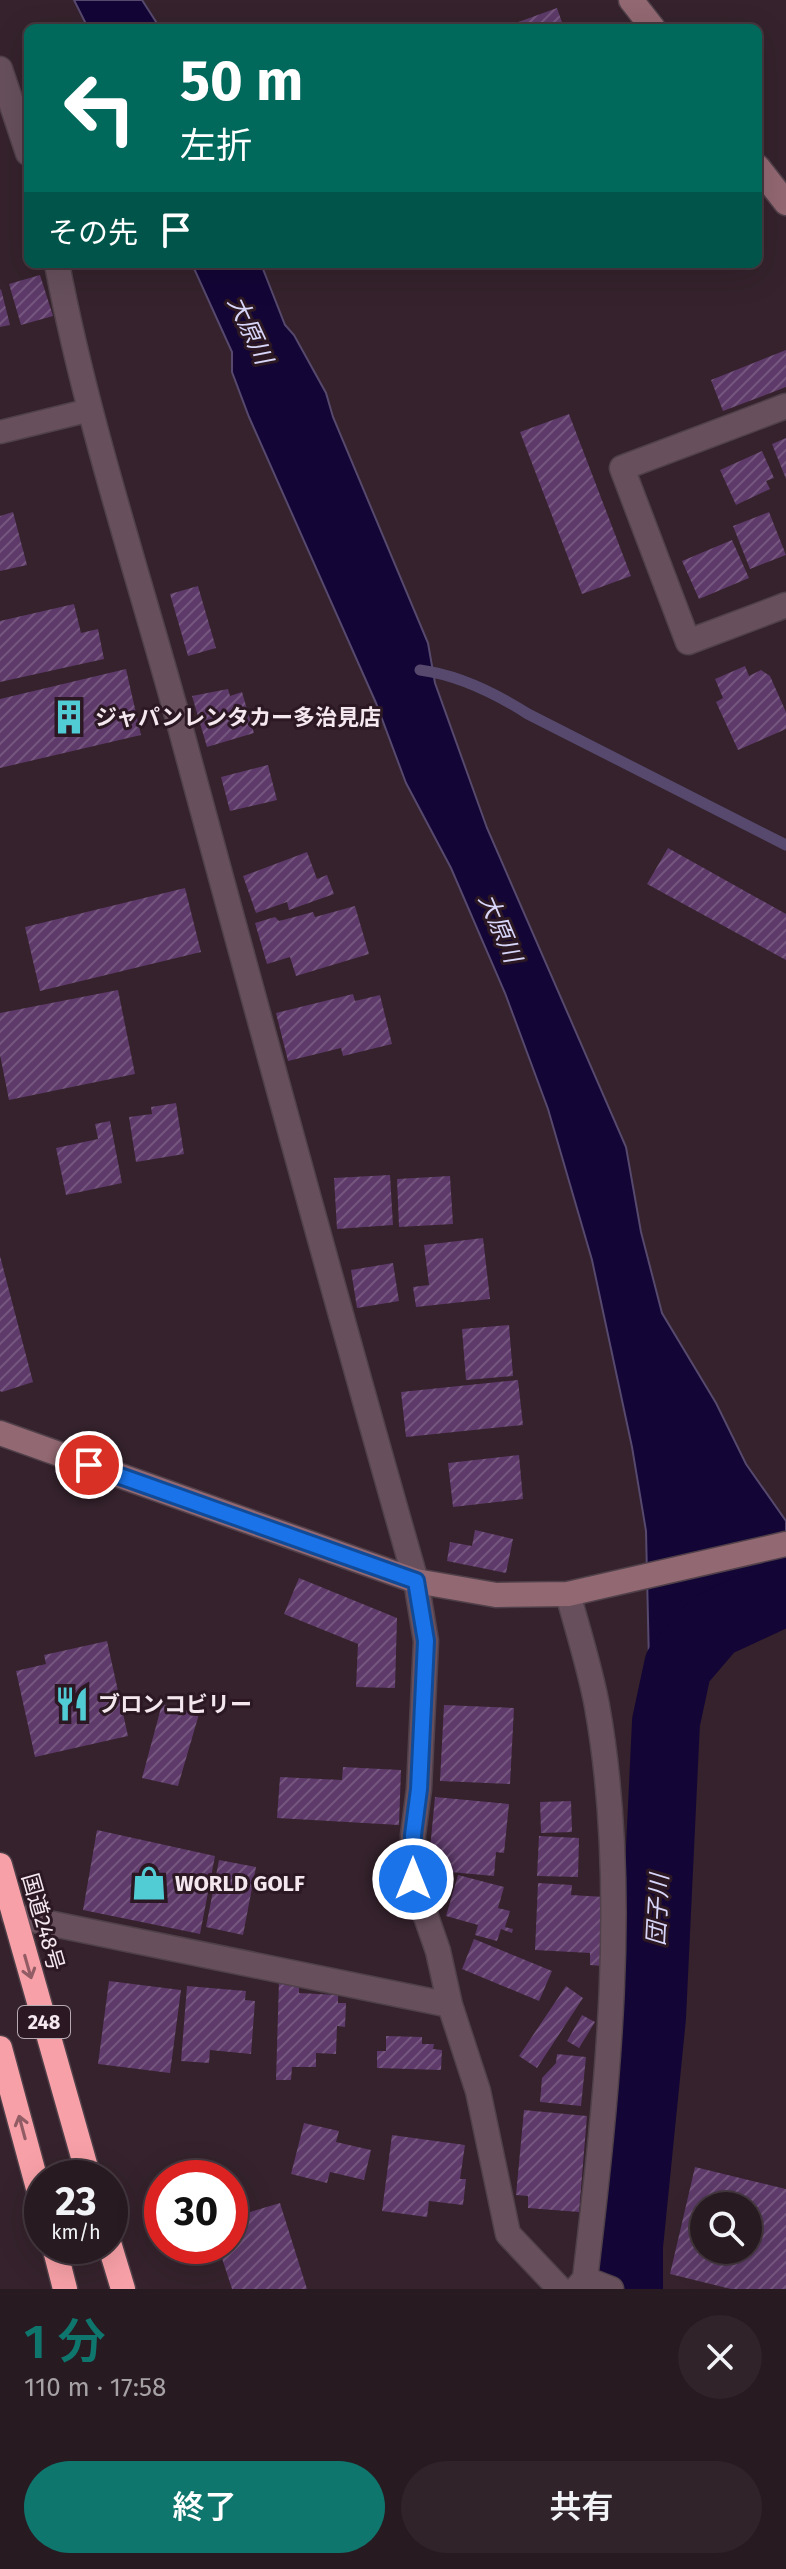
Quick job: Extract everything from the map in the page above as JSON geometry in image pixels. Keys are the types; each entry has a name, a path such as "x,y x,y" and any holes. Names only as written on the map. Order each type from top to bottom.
{"highway":[{"name":"国道248号","path":"0,1865 84,2160"},
{"name":"248","path":"0,2048 30,2160"},
{"path":"59,2264 65,2289"},
{"path":"115,2264 123,2289"}],"street":[{"path":"631,0 650,24"},
{"path":"0,69 24,141"},
{"path":"762,172 786,203"},
{"path":"58,268 90,410 416,1581 426,1641 413,1879 438,1951 450,2005 478,2091 508,2234 560,2289"},
{"path":"786,406 622,468 688,642 786,605"},
{"path":"0,1433 416,1581 496,1595 580,1592 786,1544"},
{"path":"580,1592 612,1834 611,1978 588,2285 611,2289"},
{"path":"14,1916 450,2005"}],"lane":[{"path":"0,432 90,410"}],"water":[{"path":"74,0 142,0 157,24 86,24"},
{"name":"大原川","path":"194,268 263,268 285,325 294,335 326,393 333,417 428,643 435,683 487,828 626,1147 641,1232 662,1313 716,1403 746,1464 786,1521 786,1626 767,1630 723,1650 705,1674 649,1664 646,1531 632,1447 592,1260 548,1109 505,993 451,868 406,783 376,703 249,417 232,372 232,352"}],"building":[{"path":"557,8 563,24 513,24"},
{"path":"40,275 53,316 21,325 9,284"},
{"path":"0,290 10,325 0,327"},
{"path":"786,350 786,387 723,411 711,380"},
{"path":"569,414 631,576 582,594 520,432"},
{"path":"786,438 786,479 772,444"},
{"path":"762,451 774,478 766,481 770,489 736,505 720,470"},
{"path":"13,512 27,565 0,571 0,516"},
{"path":"769,512 786,555 750,569 733,526"},
{"path":"732,540 749,578 699,599 682,561"},
{"path":"198,586 216,648 188,656 170,594"},
{"path":"74,604 81,633 98,629 104,659 0,682 0,621"},
{"path":"745,666 749,676 761,670 770,676 786,712 786,729 738,750 716,702 723,698 715,679"},
{"name":"ジャパンレンタカー多治見店","path":"126,669 141,735 0,768 0,699"},
{"path":"228,689 230,696 242,692 254,733 207,747 192,696"},
{"path":"268,765 277,800 230,811 221,777"},
{"path":"668,848 786,914 786,960 647,884"},
{"path":"307,852 317,879 327,875 334,894 289,910 287,902 256,913 243,876"},
{"path":"185,888 201,952 40,991 25,927"},
{"path":"355,906 369,954 296,976 290,957 267,964 255,923 275,917 279,921 313,912 315,917"},
{"path":"118,990 135,1074 9,1100 0,1055 0,1013"},
{"path":"353,994 355,1001 380,995 392,1044 343,1056 341,1048 288,1061 276,1013"},
{"path":"176,1103 184,1154 136,1162 129,1117 152,1114 151,1107"},
{"path":"110,1121 122,1183 66,1195 56,1148 98,1139 95,1124"},
{"path":"390,1175 393,1225 337,1229 334,1178"},
{"path":"450,1176 453,1224 399,1227 397,1179"},
{"path":"483,1238 490,1299 416,1307 413,1287 429,1285 424,1245"},
{"path":"0,1256 33,1382 2,1392 0,1391"},
{"path":"393,1263 399,1301 357,1308 351,1270"},
{"path":"509,1325 513,1376 466,1380 462,1329"},
{"path":"518,1380 523,1425 406,1437 401,1392"},
{"path":"519,1455 523,1499 453,1507 448,1463"},
{"path":"475,1530 513,1539 506,1573 447,1561 450,1542 472,1546"},
{"path":"299,1578 397,1618 395,1688 356,1687 358,1644 284,1614"},
{"name":"ブロンコビリー","path":"107,1641 128,1736 35,1757 16,1671 46,1664 44,1655"},
{"path":"162,1704 199,1714 178,1786 142,1778"},
{"path":"444,1705 514,1708 510,1784 440,1781"},
{"path":"343,1767 401,1770 399,1825 277,1818 280,1777 342,1780"},
{"path":"435,1797 509,1804 504,1853 496,1852 494,1876 428,1870"},
{"path":"571,1801 572,1832 541,1833 540,1802"},
{"name":"WORLD GOLF","path":"97,1830 215,1856 200,1934 83,1910"},
{"path":"539,1836 579,1838 578,1877 537,1876"},
{"path":"219,1860 256,1867 243,1935 206,1927"},
{"path":"458,1875 504,1887 498,1908 510,1911 505,1927 513,1929 512,1933 501,1929 497,1941 475,1935 478,1925 446,1916"},
{"path":"538,1883 572,1885 571,1895 605,1897 602,1966 590,1965 590,1953 535,1950"},
{"path":"474,1939 552,1971 539,2001 462,1969"},
{"path":"279,1980 299,1980 299,1993 338,1995 338,2003 346,2003 345,2027 337,2026 336,2054 316,2053 316,2067 292,2067 291,2080 276,2080"},
{"path":"109,1981 181,1990 170,2073 98,2064"},
{"path":"187,1986 246,1991 245,2000 255,2001 251,2054 210,2050 209,2063 181,2061"},
{"path":"566,1986 583,1998 537,2068 519,2056"},
{"path":"582,2015 595,2022 579,2048 567,2041"},
{"path":"386,2036 422,2037 422,2044 434,2044 433,2049 442,2050 441,2070 377,2068 377,2051 386,2051"},
{"path":"557,2054 586,2057 581,2106 540,2102 542,2078 556,2063"},
{"path":"524,2110 587,2116 579,2212 528,2208 528,2196 516,2195"},
{"path":"304,2123 339,2131 336,2142 371,2150 364,2180 330,2172 327,2183 291,2174"},
{"path":"392,2135 465,2145 460,2179 466,2179 463,2205 429,2201 427,2217 382,2211"},
{"path":"695,2167 786,2189 786,2289 731,2289 670,2274"},
{"path":"280,2203 307,2289 232,2289 224,2264 248,2264 248,2213"}],"waterway":[{"path":"420,670 449,676 490,692 786,845"},
{"name":"団子川","path":"629,2289 629,2246 652,2017 666,1722 678,1666 713,1625 786,1591"}],"place":[{"name":"ジャパンレンタカー多治見店","path":"69,717"},
{"name":"ブロンコビリー","path":"72,1704"},
{"name":"WORLD GOLF","path":"149,1883"}],"route":[{"path":"89,1465 416,1581 426,1641 413,1879"}]}
